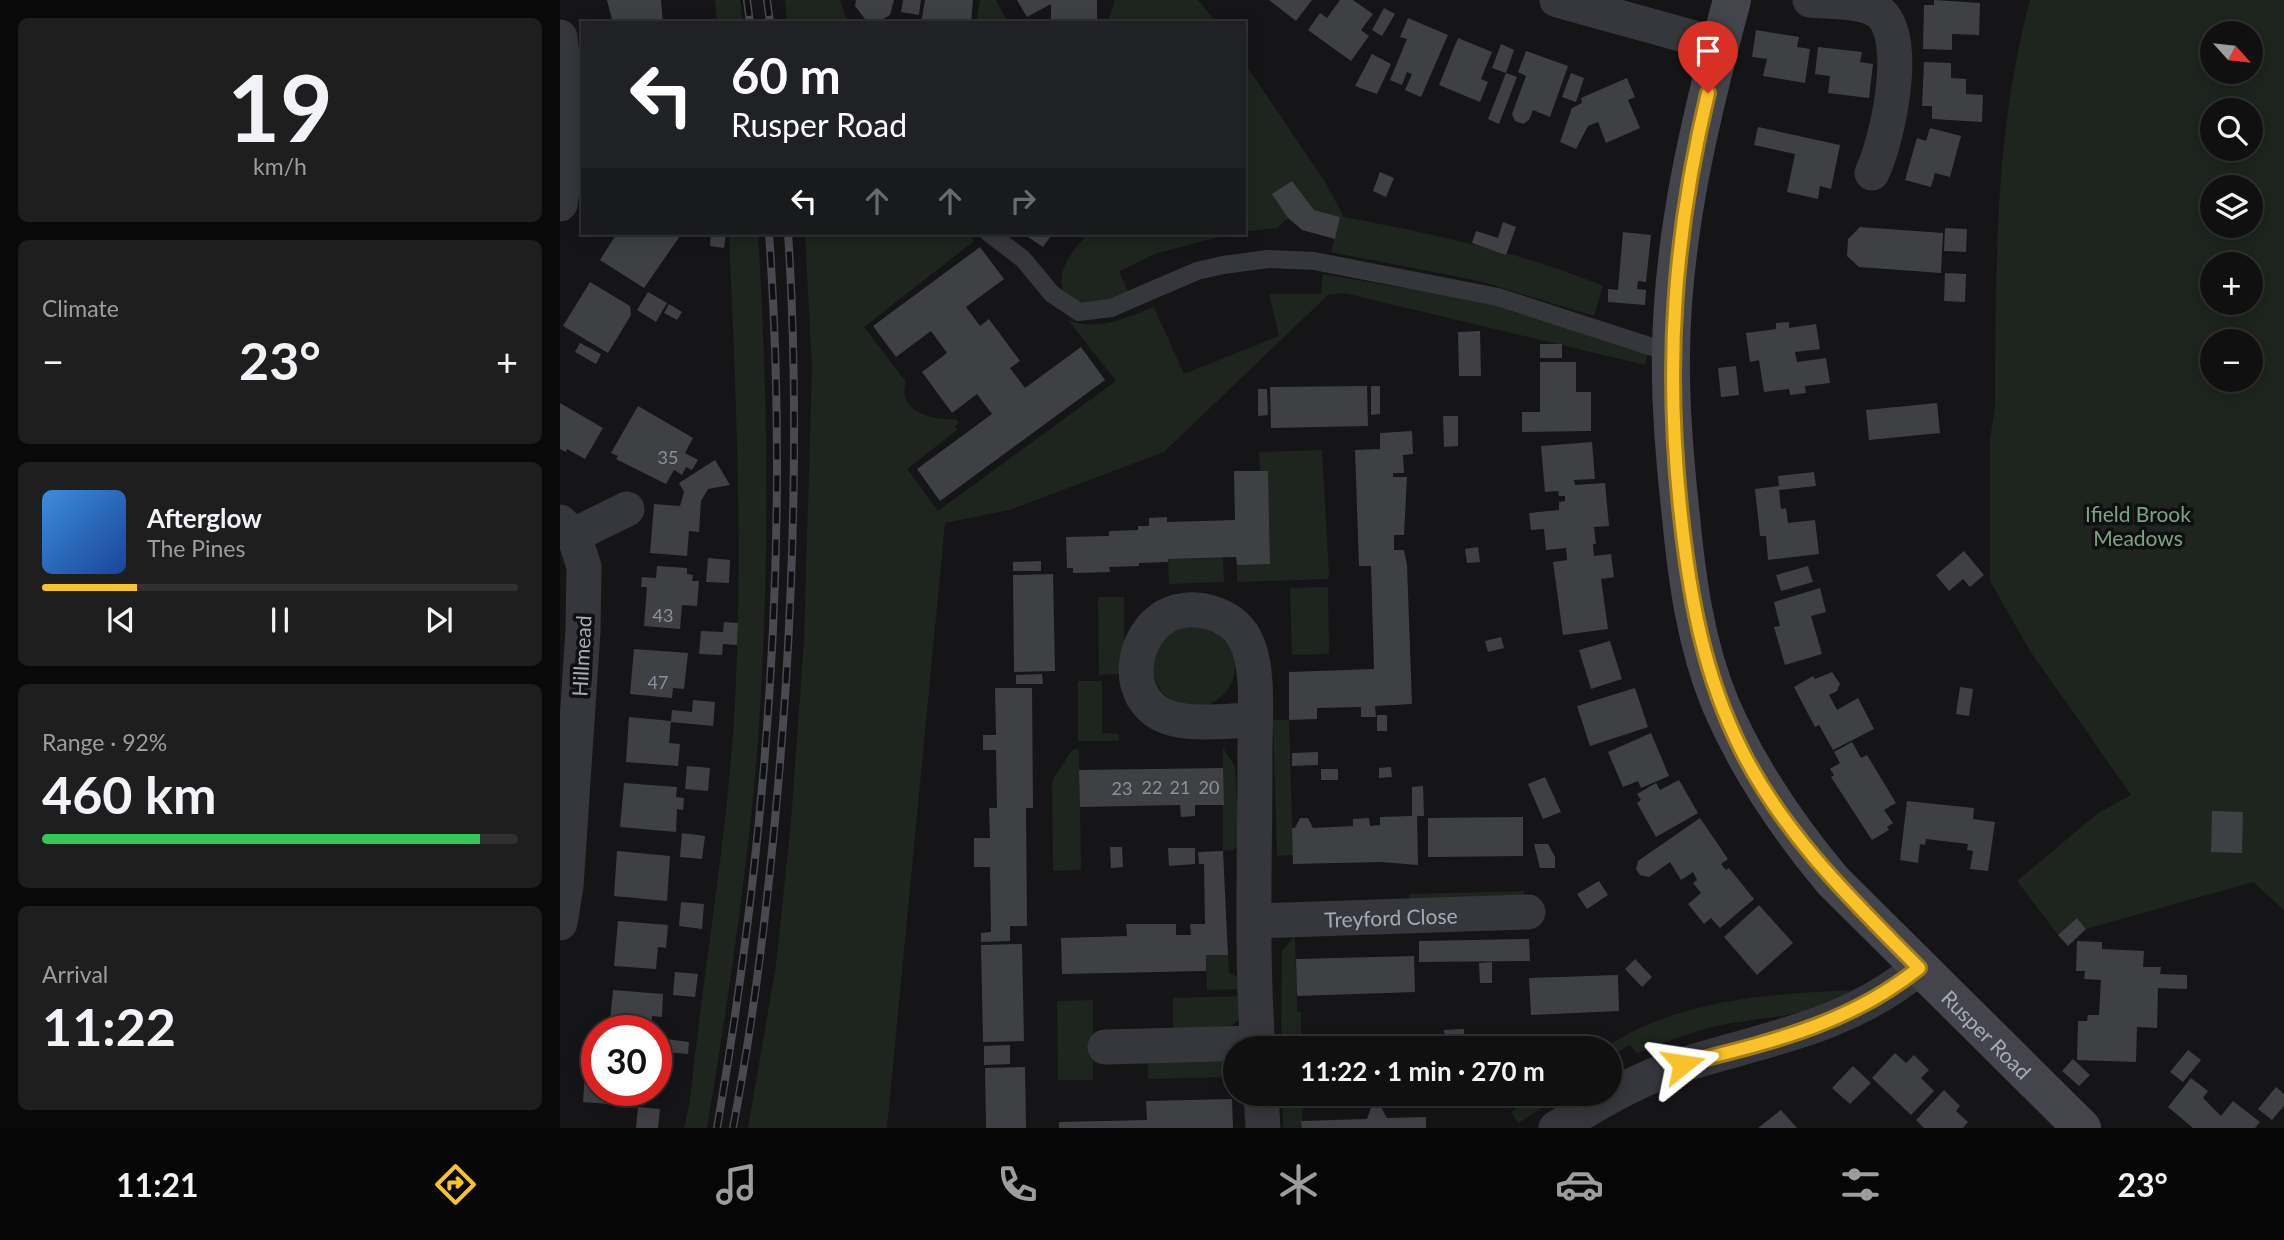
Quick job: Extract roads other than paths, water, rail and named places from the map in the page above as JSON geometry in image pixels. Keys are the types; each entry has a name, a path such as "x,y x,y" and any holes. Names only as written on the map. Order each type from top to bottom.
{"street":[{"path":"1557,0 1720,45"},
{"name":"Rusper Road","path":"1732,0 1690,176 1674,293 1671,353 1677,478 1685,561 1700,638 1720,702 1743,752 1797,838 1833,881 2082,1128"},
{"path":"1810,0 1864,5 1877,9 1885,18 1893,53 1892,106 1882,151 1872,173"},
{"path":"560,37 567,121 561,197"},
{"path":"567,529 627,509"},
{"name":"Hillmead","path":"560,923 566,886 583,631 584,567 567,529"},
{"path":"1254,720 1257,1036"},
{"name":"Treyford Close","path":"1255,921 1528,912"},
{"path":"1556,1128 1642,1080 1683,1064 1779,1039 1835,1020 1889,992 1919,968"},
{"path":"1105,1047 1223,1045"},
{"path":"1262,1106 1263,1128"}],"lane":[{"path":"992,235 1023,259 1052,294 1079,312 1111,308 1197,271 1223,265 1268,259 1314,261 1498,297 1671,353"}],"railway":[{"path":"747,0 750,21"},
{"path":"767,0 770,21"},
{"path":"717,1128 750,906 770,682 777,457 769,235"},
{"path":"733,1128 752,1017 766,906 786,682 794,457 788,235"}],"park label":[{"name":"Ifield Brook Meadows","path":"2138,525"}]}
